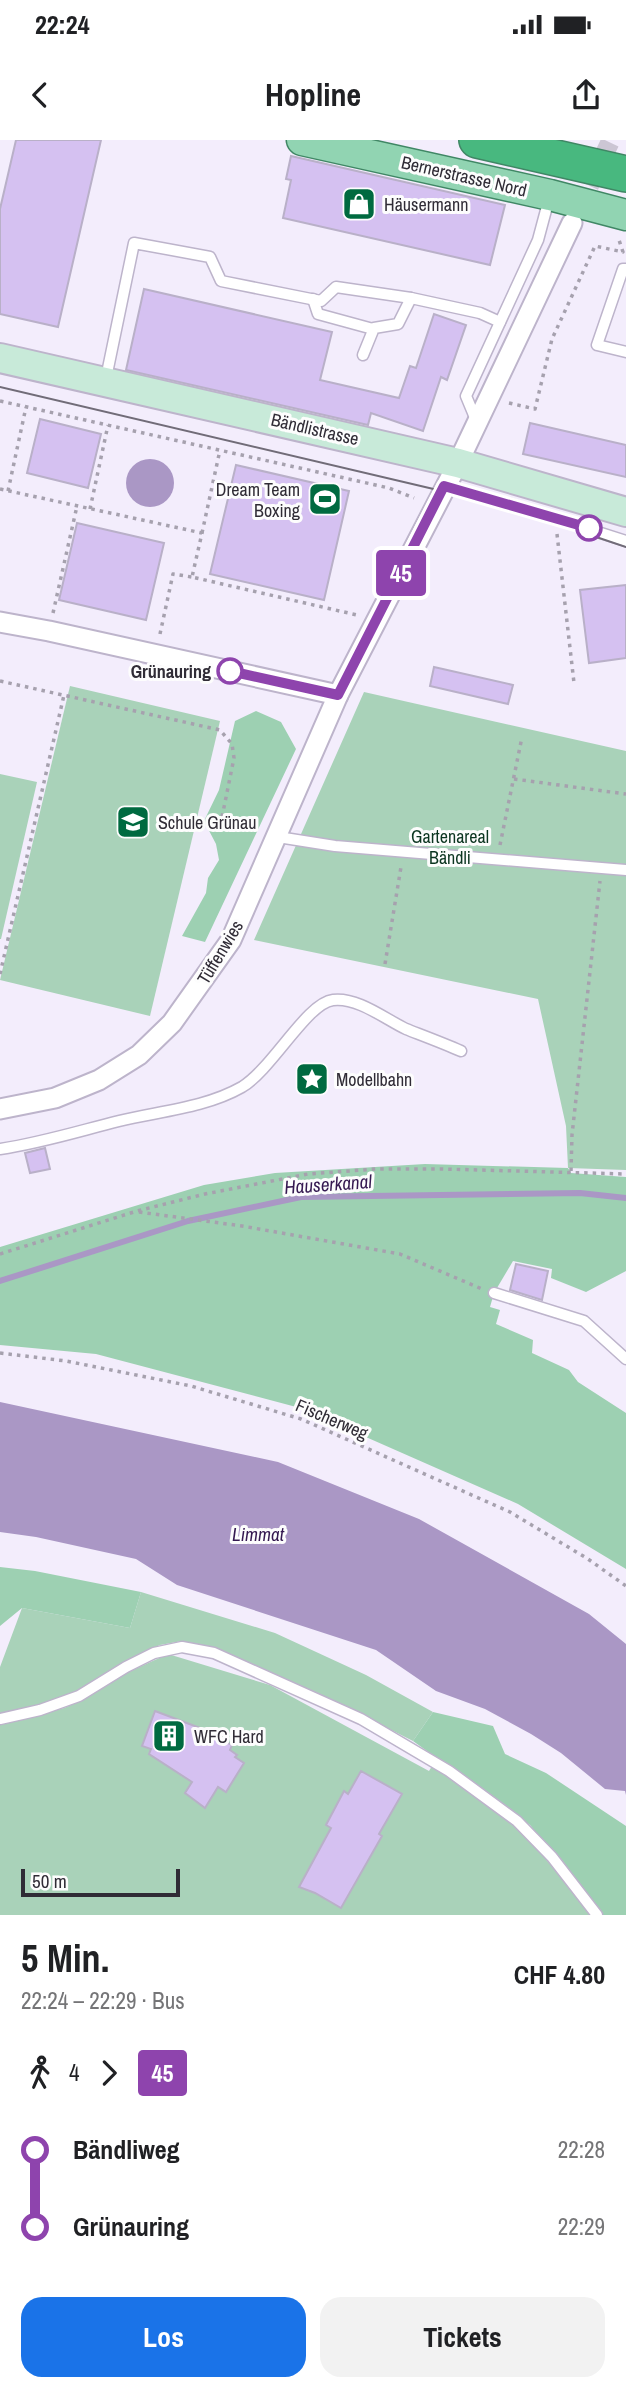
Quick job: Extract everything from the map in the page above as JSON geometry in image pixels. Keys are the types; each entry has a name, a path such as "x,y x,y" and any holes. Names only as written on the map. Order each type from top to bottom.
{"highway":[{"path":"477,140 626,174"}],"main road":[{"name":"Bernerstrasse Nord","path":"302,140 550,195 626,215"}],"street":[{"path":"0,622 338,695 451,474 572,223"},
{"name":"Bändlistrasse","path":"0,359 105,382 451,474 626,512"},
{"name":"Tüffenwies","path":"0,1109 55,1098 99,1080 139,1055 164,1031 202,983 231,940 338,695"}],"lane":[{"path":"477,421 466,396 538,240 550,195"},
{"path":"105,382 134,243 211,257 221,281 321,301 336,287 411,298 480,313 500,322"},
{"path":"626,269 623,269 597,345 626,352"},
{"path":"313,299 318,314 373,329 398,324 411,298"},
{"path":"363,355 373,329"},
{"path":"451,474 510,504 626,541"},
{"path":"278,837 335,846 626,870"},
{"path":"0,1149 71,1135 118,1121 226,1096 254,1080 313,1009 328,1000 338,999 355,1004 461,1051"},
{"path":"494,1293 584,1321 626,1359"},
{"path":"0,1719 40,1710 79,1696 154,1653 182,1647 214,1653 361,1718 449,1771 517,1821 552,1857 597,1915"}],"path":[{"path":"507,402 535,409 552,339 596,246 623,252 618,240 626,238"},
{"path":"0,401 389,488 414,498"},
{"path":"8,491 26,406"},
{"path":"90,509 109,425"},
{"path":"192,578 220,450"},
{"path":"0,489 202,533"},
{"path":"52,615 77,506"},
{"path":"557,532 574,683"},
{"path":"159,640 173,574 361,616"},
{"path":"0,681 220,730 232,744 234,758 220,822"},
{"path":"0,974 64,695"},
{"path":"495,859 499,851 522,737"},
{"path":"514,779 626,794"},
{"path":"385,964 404,851"},
{"path":"571,1171 572,1135 601,868"},
{"path":"0,1254 137,1211 205,1194 308,1174 416,1169 626,1174"},
{"path":"137,1211 242,1226 400,1254 494,1293"},
{"name":"Fischerweg","path":"0,1353 66,1361 191,1386 301,1419 510,1513 589,1559 626,1586"}],"green space":[{"path":"70,686 220,721 150,1016 0,980"},
{"name":"Gartenareal Bändli","path":"364,692 626,751 626,1170 568,1168 566,1126 538,999 254,940"},
{"path":"256,711 281,722 296,749 205,942 182,936 206,893 208,878 219,860 216,844 204,821 219,790 235,721"},
{"path":"0,774 37,782 1,939 0,939"},
{"path":"425,1164 568,1168 571,1173 626,1177 626,1271 586,1292 551,1278 552,1269 513,1261 494,1293 490,1307 500,1310 496,1324 533,1340 532,1353 569,1370 578,1382 626,1413 626,1569 518,1504 300,1408 96,1354 0,1345 0,1247 204,1185 275,1173"},
{"path":"0,1567 35,1571 141,1592 130,1628 22,1608 0,1626"},
{"path":"141,1592 275,1633 366,1675 433,1712 413,1741 322,1695 215,1648 182,1641 160,1645 140,1654 76,1693 0,1715 0,1667 22,1608 130,1628"},
{"path":"168,1654 270,1685 429,1771 432,1766 478,1797 529,1838 591,1915 0,1915 0,1725 64,1708 83,1700 124,1674"},
{"path":"433,1712 493,1726 505,1754 546,1773 626,1826 626,1915 603,1915 530,1825 413,1741"}],"water":[{"path":"150,459 167,466 174,483 167,500 150,507 133,500 126,483 133,466"},
{"name":"Limmat","path":"0,1402 278,1462 419,1519 589,1614 626,1644 626,1795 625,1791 605,1789 561,1753 531,1734 485,1709 436,1691 376,1650 177,1585 136,1559 36,1537 0,1532"}],"building":[{"path":"16,140 101,140 58,327 0,314 0,209"},
{"name":"Häusermann","path":"291,156 505,205 490,265 283,218 291,180 286,179"},
{"path":"144,289 332,332 320,380 399,398 410,366 416,368 434,314 466,325 447,380 441,377 423,431 371,413 368,425 126,370"},
{"path":"40,419 101,434 88,488 27,473"},
{"path":"530,423 626,445 626,477 523,454"},
{"path":"236,465 349,491 324,600 210,574"},
{"path":"77,523 164,543 146,620 59,600"},
{"path":"626,585 626,658 589,663 580,590"},
{"path":"434,667 513,685 508,704 430,686"},
{"path":"45,1148 50,1169 30,1173 25,1153"},
{"path":"516,1264 548,1271 542,1300 510,1290"},
{"path":"155,1711 200,1728 232,1745 230,1750 244,1763 226,1792 218,1787 205,1808 185,1793 192,1782 149,1754 151,1749 142,1746"},
{"path":"361,1771 402,1794 379,1834 382,1836 341,1908 299,1887 331,1828 326,1825 344,1791 348,1794"}],"waterway":[{"name":"Hauserkanal","path":"0,1281 188,1221 301,1197 580,1193 626,1198"}],"tunnel":[{"path":"577,212 611,140"}],"tram line":[{"path":"0,387 442,491 546,520 626,547"}],"bus line":[{"name":"45","path":"230,671 338,695 444,486 589,528"}],"place":[{"name":"Häusermann","path":"359,204"},
{"name":"Dream Team Boxing","path":"325,499"},
{"name":"Grünauring","path":"230,671"},
{"name":"Schule Grünau","path":"133,822"},
{"name":"Modellbahn","path":"312,1079"},
{"name":"WFC Hard","path":"169,1736"}]}
